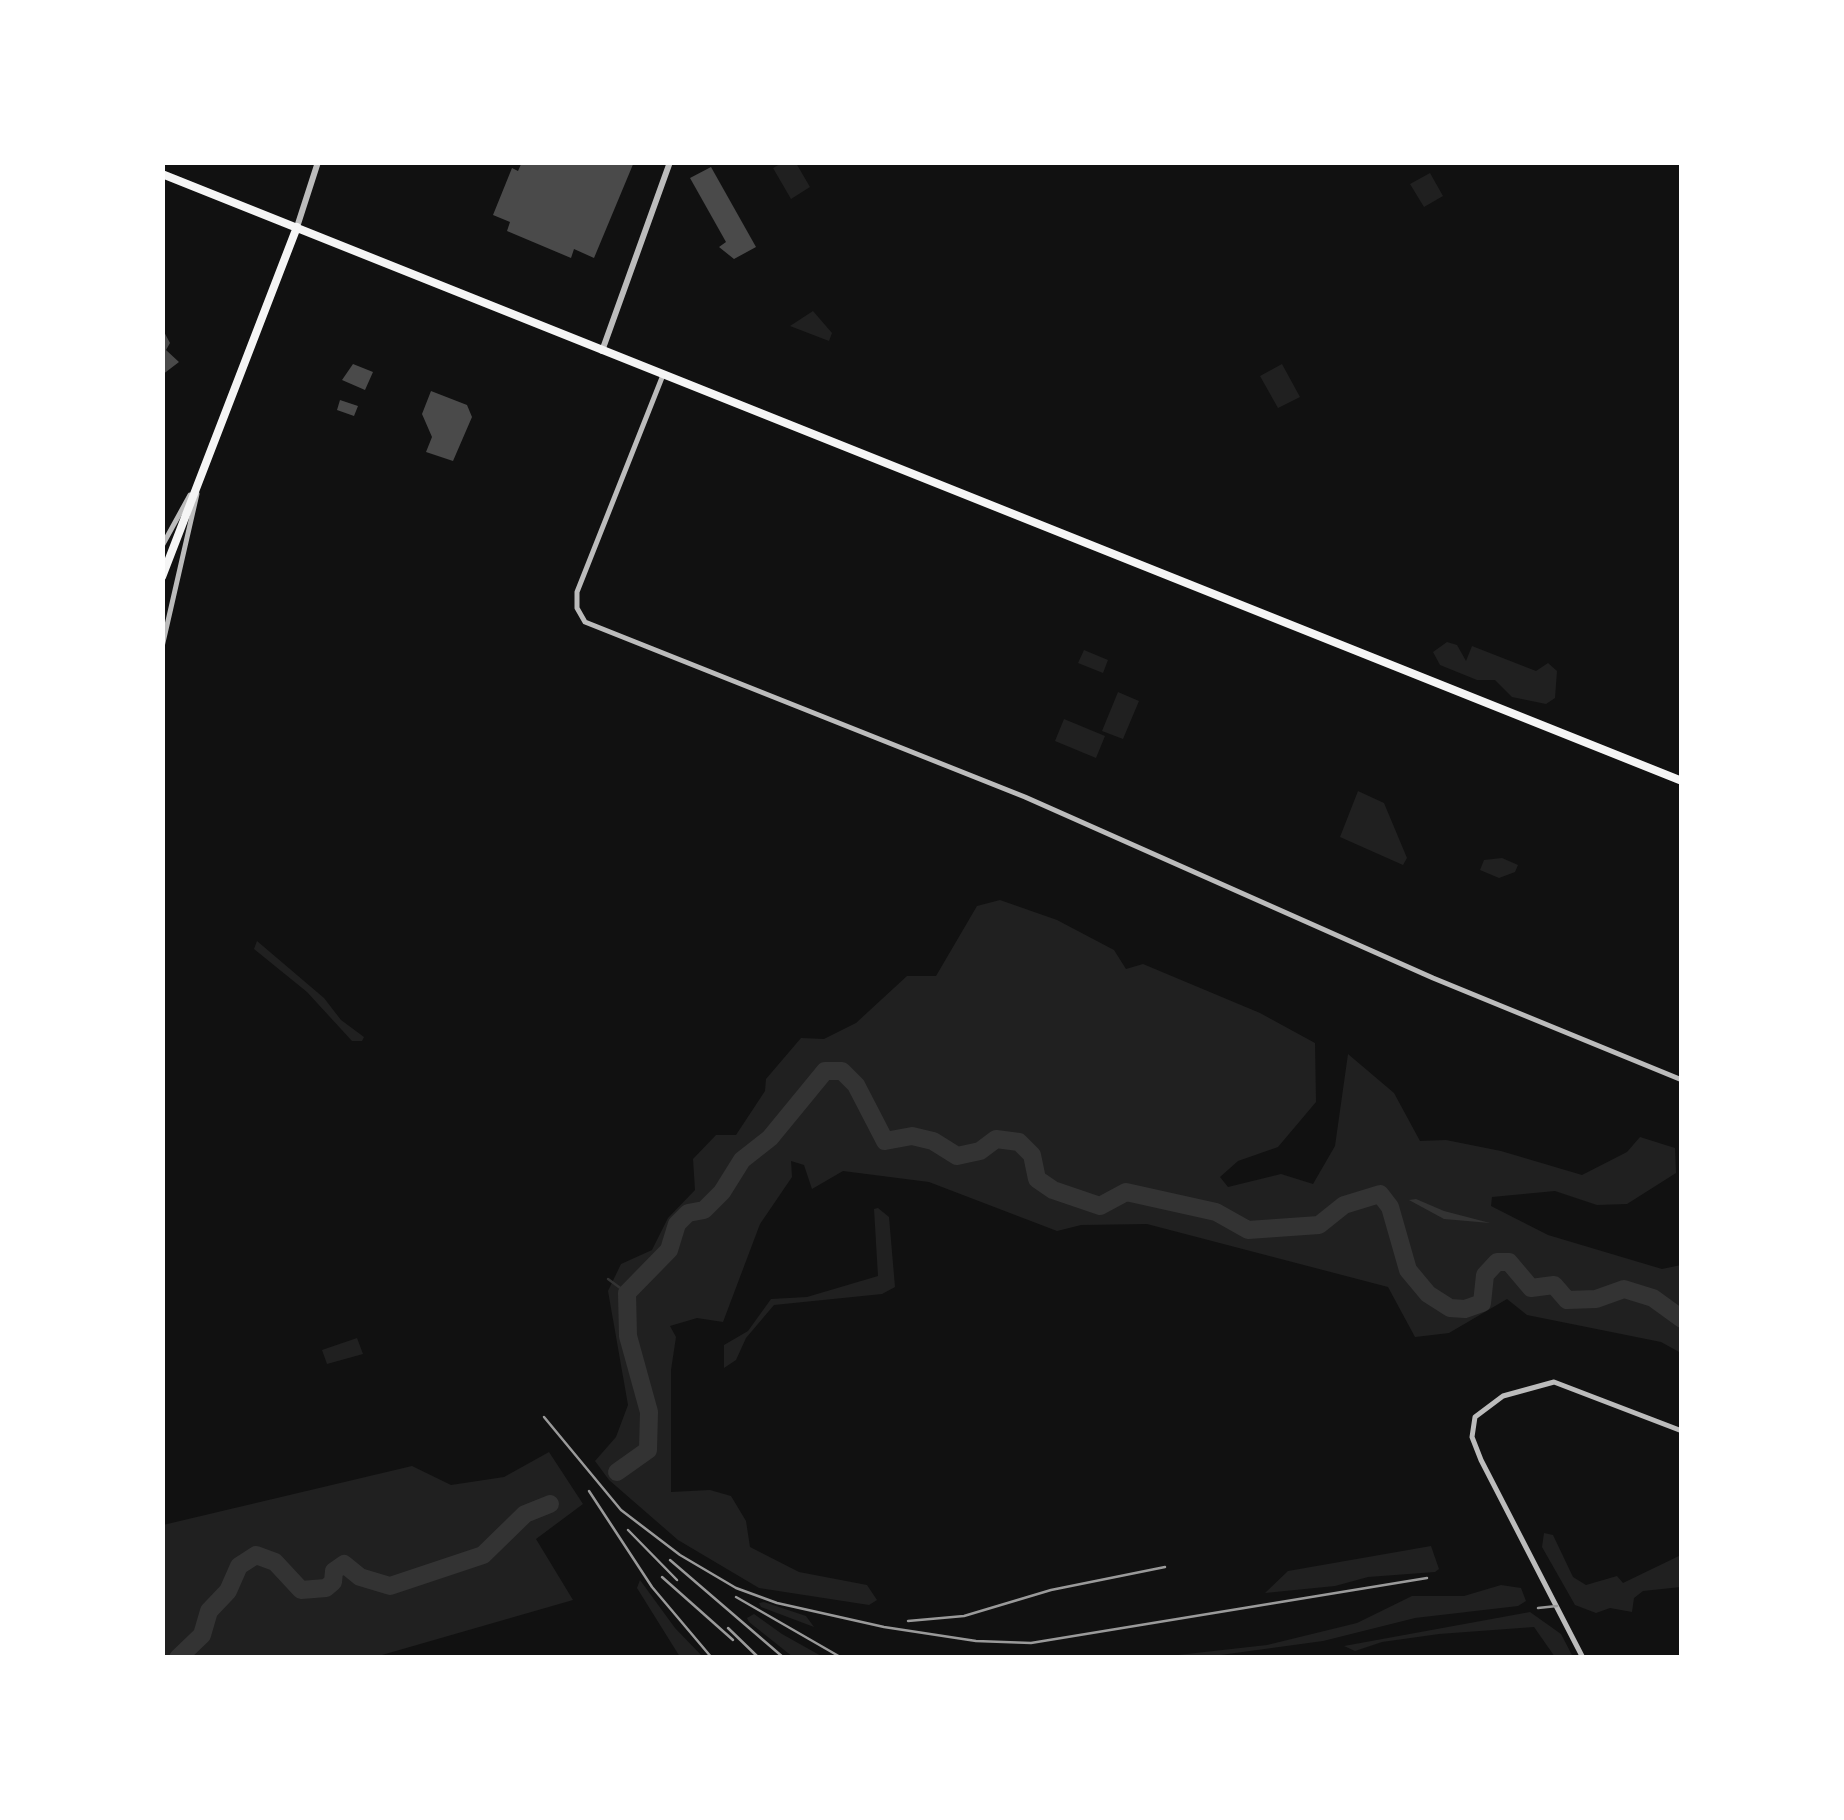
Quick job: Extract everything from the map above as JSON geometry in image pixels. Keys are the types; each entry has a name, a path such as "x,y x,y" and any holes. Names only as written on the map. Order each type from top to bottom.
{"main road":[{"path":"162,174 1682,781"},
{"path":"162,577 297,227"}],"street":[{"path":"297,227 318,162"},
{"path":"602,351 670,162"},
{"path":"663,375 578,592 578,608 585,622 1009,790 1434,978 1682,1080"},
{"path":"162,647 208,454"},
{"path":"162,546 196,484"},
{"path":"1583,1658 1481,1460 1472,1437 1474,1417 1502,1396 1554,1382 1682,1431"}],"shaded area":[{"path":"796,163 810,187 791,199 773,168"},
{"path":"1430,173 1443,196 1424,207 1410,184"},
{"path":"813,311 832,333 829,341 790,326"},
{"path":"1282,364 1300,397 1278,408 1260,376"},
{"path":"1447,642 1457,645 1466,661 1472,646 1536,671 1548,663 1557,671 1555,698 1546,704 1512,697 1495,680 1477,680 1440,665 1433,652"},
{"path":"1084,650 1108,660 1103,673 1078,663"},
{"path":"1118,692 1139,701 1123,739 1102,731"},
{"path":"1064,719 1105,736 1096,758 1055,741"},
{"path":"1358,791 1384,803 1407,858 1403,865 1340,837"},
{"path":"1502,858 1518,865 1515,872 1499,878 1480,870 1484,860"},
{"path":"1000,900 1057,920 1114,950 1126,969 1143,964 1260,1013 1315,1043 1316,1102 1278,1147 1238,1161 1220,1177 1228,1187 1281,1174 1313,1184 1335,1146 1348,1054 1394,1093 1420,1141 1446,1140 1501,1151 1582,1175 1627,1152 1640,1137 1675,1148 1676,1173 1627,1204 1597,1205 1555,1191 1492,1197 1491,1206 1548,1235 1662,1269 1681,1265 1681,1353 1661,1342 1527,1315 1507,1299 1449,1333 1415,1337 1388,1287 1147,1224 1081,1225 1057,1231 929,1182 843,1171 812,1189 804,1165 791,1161 792,1177 760,1224 723,1322 697,1318 670,1326 676,1337 671,1370 671,1492 710,1490 731,1496 746,1521 750,1547 799,1572 867,1585 877,1600 869,1605 759,1588 678,1540 609,1480 595,1461 616,1437 628,1405 608,1291 621,1264 652,1250 668,1218 695,1190 693,1159 716,1135 736,1135 765,1091 766,1079 801,1038 824,1039 856,1023 907,976 936,976 977,906"},
{"path":"257,941 324,998 341,1020 364,1037 362,1041 352,1041 307,992 254,949"},
{"path":"1409,1200 1490,1223 1444,1219"},
{"path":"874,1209 889,1217 895,1287 882,1294 774,1305 746,1338 736,1360 724,1368 724,1345 748,1331 771,1299 807,1297 878,1276"},
{"path":"357,1338 363,1354 327,1364 322,1350"},
{"path":"549,1452 583,1504 536,1539 573,1600 375,1657 163,1657 163,1525 412,1466 451,1485 504,1477"},
{"path":"1544,1533 1553,1535 1573,1577 1586,1585 1617,1576 1623,1583 1681,1555 1681,1587 1643,1591 1634,1598 1632,1612 1610,1608 1596,1613 1575,1605 1542,1547"},
{"path":"1431,1546 1439,1569 1435,1572 1368,1577 1335,1586 1265,1593 1288,1571"},
{"path":"640,1580 675,1628 703,1657 680,1657 637,1588"},
{"path":"1501,1585 1521,1588 1526,1601 1518,1606 1415,1618 1323,1641 1206,1657 1160,1657 1267,1645 1357,1623 1412,1596 1464,1596"},
{"path":"759,1603 806,1616 814,1627 761,1607"},
{"path":"1530,1612 1561,1634 1573,1657 1555,1657 1534,1627 1439,1634 1382,1642 1355,1651 1344,1646"},
{"path":"754,1614 823,1657 793,1657 749,1622 747,1618"}],"building":[{"path":"522,162 634,162 594,258 574,249 571,258 507,231 510,222 493,215 512,168 518,171"},
{"path":"711,167 756,247 734,259 719,247 726,242 690,178"},
{"path":"162,328 170,343 166,350 179,362 162,375"},
{"path":"353,364 373,372 365,390 342,380"},
{"path":"431,391 467,405 472,417 453,461 426,452 432,437 422,414"},
{"path":"340,400 358,406 354,416 337,410"}],"waterway":[{"path":"617,1472 648,1450 649,1412 628,1336 627,1293 669,1250 677,1224 688,1213 704,1210 722,1192 742,1160 770,1138 825,1071 842,1071 856,1085 885,1141 912,1136 933,1141 957,1156 980,1151 996,1139 1019,1142 1032,1155 1037,1179 1053,1190 1100,1206 1126,1192 1216,1212 1248,1230 1319,1225 1344,1205 1380,1194 1390,1207 1408,1270 1428,1294 1450,1308 1465,1309 1482,1303 1485,1275 1497,1262 1509,1262 1531,1288 1554,1285 1567,1300 1596,1299 1624,1289 1653,1298 1682,1319"},
{"path":"608,1279 627,1293"},
{"path":"178,1658 202,1635 209,1611 228,1591 239,1566 256,1555 275,1562 301,1590 326,1588 333,1582 334,1571 344,1564 360,1577 390,1586 483,1555 525,1514 550,1504"}],"railway":[{"path":"544,1417 621,1510 680,1555 736,1588 777,1603 884,1627 976,1641 1031,1643 1427,1578"},
{"path":"589,1491 652,1587 712,1658"},
{"path":"628,1530 677,1580"},
{"path":"670,1560 784,1658"},
{"path":"908,1621 964,1616 1051,1590 1165,1567"},
{"path":"662,1577 733,1640"},
{"path":"736,1597 842,1658"},
{"path":"1538,1608 1557,1606"},
{"path":"728,1628 759,1658"}]}
